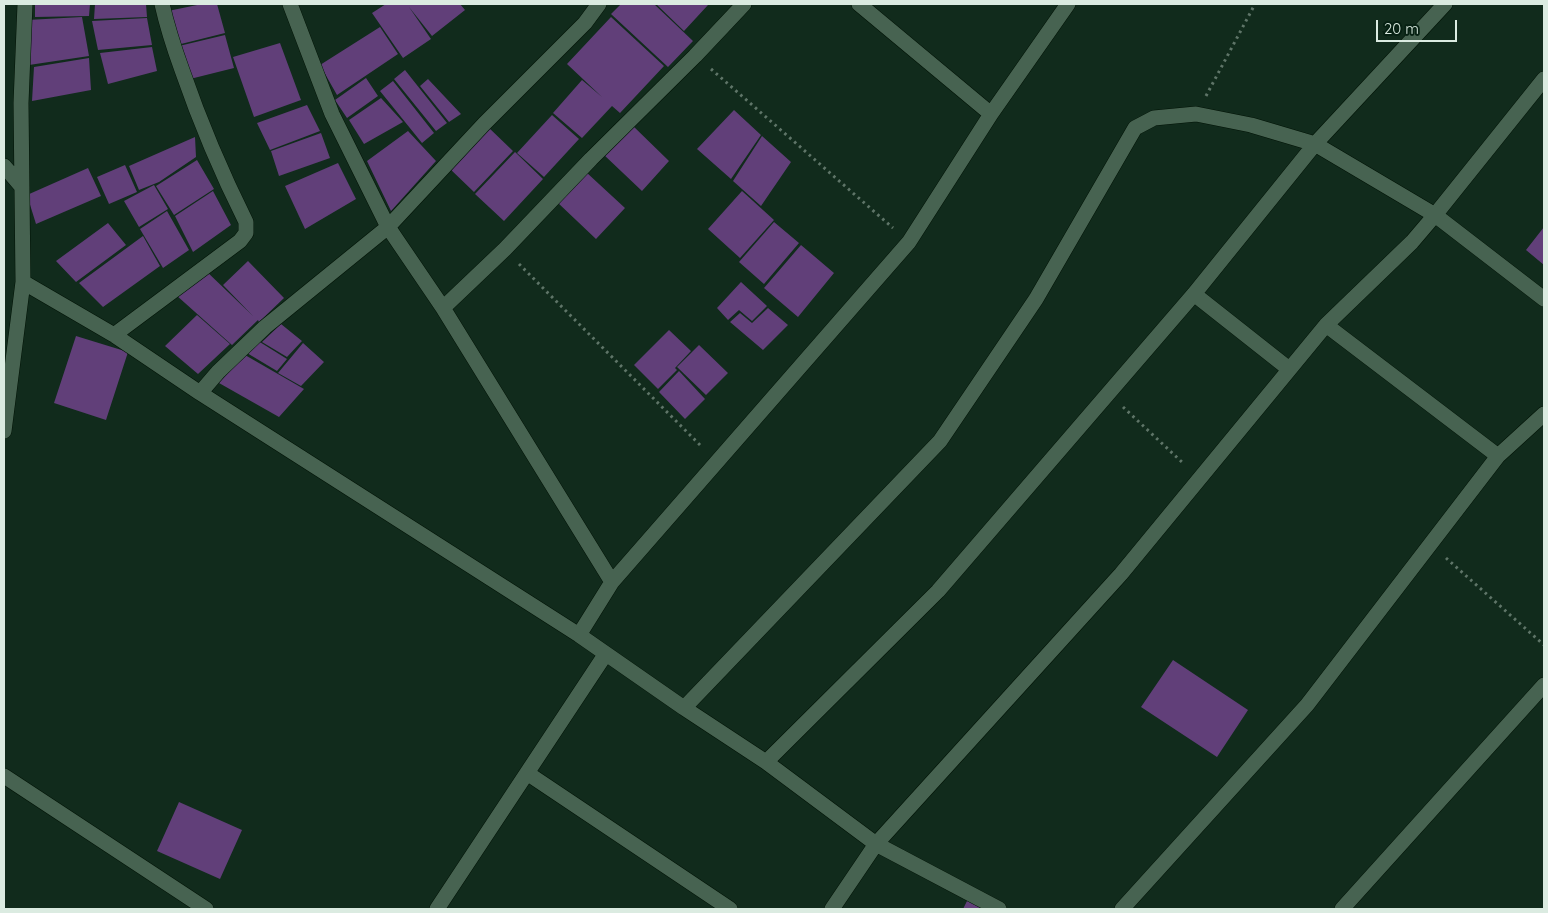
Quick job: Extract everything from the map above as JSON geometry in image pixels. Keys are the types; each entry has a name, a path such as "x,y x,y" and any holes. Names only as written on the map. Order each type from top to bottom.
{"street":[{"path":"4,430 23,282 22,94 25,4"},
{"path":"114,335 240,241 246,233 246,222 213,153 191,97 162,4"},
{"path":"290,4 332,114 388,228 443,308 612,582"},
{"path":"200,393 218,372 265,327 388,228 484,124 585,23 599,4"},
{"path":"443,308 505,249 744,4"},
{"path":"859,4 991,114"},
{"path":"766,762 938,591 1194,294 1315,144 1445,4"},
{"path":"579,635 612,582 909,242 991,114 1065,5"},
{"path":"832,909 876,844 1121,574 1326,325 1412,242 1544,78"},
{"path":"684,708 940,441 1036,299 1135,128 1154,118 1196,114 1251,125 1315,144 1435,215 1544,299"},
{"path":"4,166 22,187"},
{"path":"23,282 114,335 200,393 579,635 605,655 766,762 876,844 1000,909"},
{"path":"1194,294 1289,368"},
{"path":"1326,325 1498,456"},
{"path":"1122,909 1308,705 1498,456 1544,414"},
{"path":"437,909 605,655"},
{"path":"1342,909 1544,685"},
{"path":"527,773 730,909"},
{"path":"4,776 206,909"}],"path":[{"path":"1196,114 1255,4"},
{"path":"695,56 909,242"},
{"path":"505,249 717,463"},
{"path":"1108,393 1200,478"},
{"path":"1431,544 1544,645"}],"building":[{"path":"35,4 90,4 89,16 35,17"},
{"path":"95,4 146,4 147,17 94,19"},
{"path":"202,4 217,4 225,33 177,45 168,11"},
{"path":"386,4 460,4 465,10 432,36 409,7 431,39 403,58 372,13"},
{"path":"621,4 654,4 693,41 668,67 611,14"},
{"path":"656,4 707,4 708,5 684,31"},
{"path":"82,17 89,56 29,65 27,20"},
{"path":"611,17 664,66 620,113 612,106 582,138 553,113 582,80 602,97 567,64"},
{"path":"147,18 152,45 98,50 92,21"},
{"path":"380,27 398,54 337,95 320,65"},
{"path":"225,35 234,68 190,79 179,46"},
{"path":"280,43 301,100 254,117 233,57"},
{"path":"152,47 157,71 108,84 100,53"},
{"path":"89,58 91,90 32,101 34,67"},
{"path":"405,70 447,123 436,131 394,79"},
{"path":"366,78 378,96 347,118 335,100"},
{"path":"428,79 461,114 449,122 420,86"},
{"path":"393,81 434,133 422,143 380,91"},
{"path":"381,98 403,122 364,144 349,120"},
{"path":"307,105 320,131 270,150 257,123"},
{"path":"734,110 761,135 731,179 697,149"},
{"path":"552,115 579,139 544,177 517,153"},
{"path":"631,124 669,161 642,191 603,154"},
{"path":"487,126 513,151 474,192 448,167"},
{"path":"408,131 436,161 391,211 367,161"},
{"path":"321,133 330,158 279,176 271,151"},
{"path":"762,136 791,162 761,206 733,181"},
{"path":"195,137 196,157 159,182 139,190 129,166"},
{"path":"515,152 543,179 504,221 475,194"},
{"path":"197,160 214,189 174,215 156,186"},
{"path":"338,163 356,199 305,229 285,186"},
{"path":"125,165 137,192 109,204 97,177"},
{"path":"88,168 101,196 36,224 27,195"},
{"path":"586,172 625,208 596,239 557,202"},
{"path":"154,185 168,209 139,227 124,201"},
{"path":"213,191 231,225 193,252 175,216"},
{"path":"742,191 774,220 740,258 708,229"},
{"path":"167,211 189,250 163,268 140,229"},
{"path":"774,222 799,243 764,284 739,262"},
{"path":"108,223 126,245 76,282 56,261"},
{"path":"1544,227 1544,265 1526,250"},
{"path":"143,236 160,266 103,307 79,283"},
{"path":"801,245 834,273 798,317 764,288"},
{"path":"248,261 284,298 232,345 176,295 204,269 253,316 223,285"},
{"path":"741,282 767,306 752,321 739,310 728,320 717,308"},
{"path":"768,308 788,325 763,350 730,322 740,313 752,323"},
{"path":"197,315 230,344 198,374 165,346"},
{"path":"281,324 302,341 287,357 262,342"},
{"path":"669,330 691,351 675,368 677,370 658,389 634,365"},
{"path":"76,336 128,352 106,420 54,403"},
{"path":"255,339 287,359 277,371 242,350"},
{"path":"303,343 324,362 301,386 278,373"},
{"path":"699,345 728,373 706,395 677,367"},
{"path":"245,355 304,389 279,417 219,383"},
{"path":"679,371 705,399 685,419 659,392"},
{"path":"1173,660 1248,710 1217,757 1141,707"},
{"path":"179,802 242,830 220,879 157,851"},
{"path":"969,897 994,909 963,909"}]}
